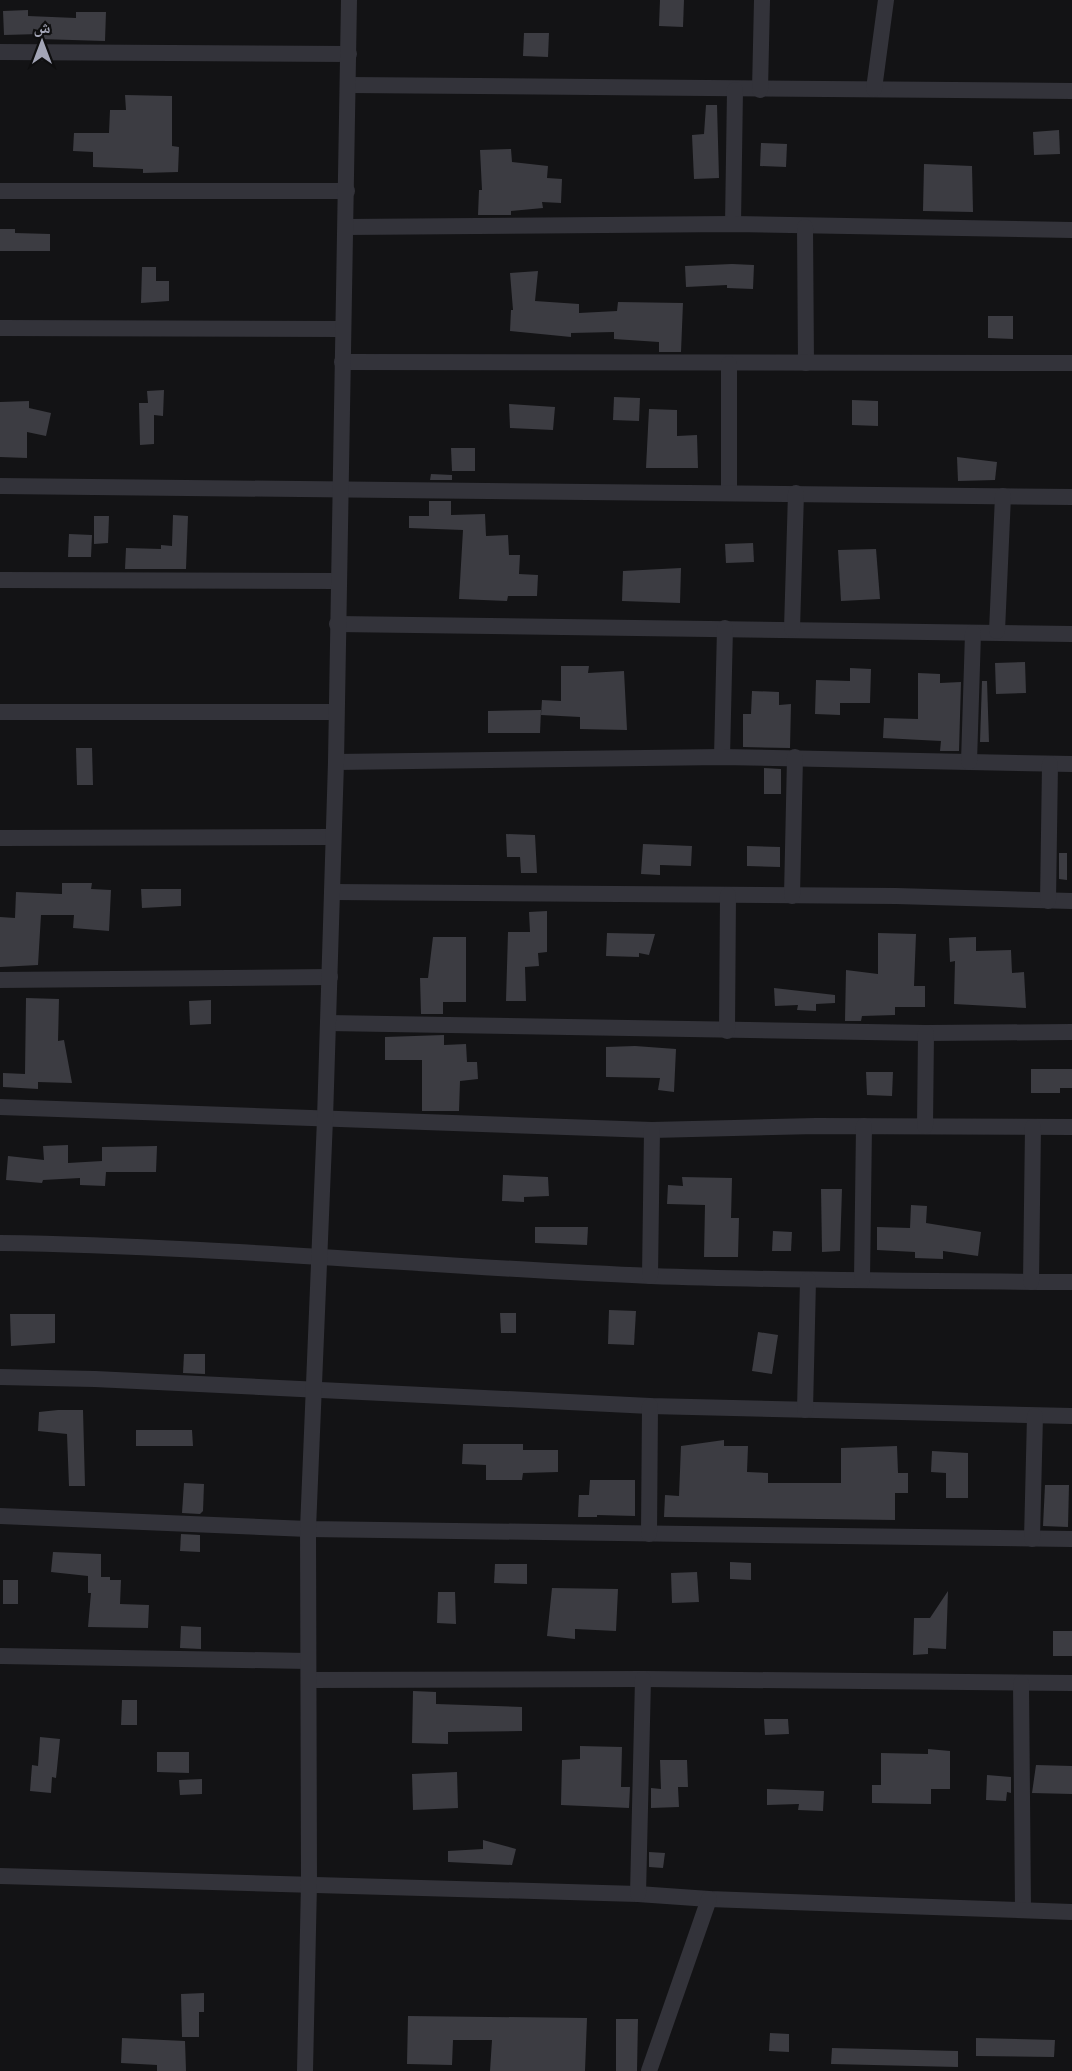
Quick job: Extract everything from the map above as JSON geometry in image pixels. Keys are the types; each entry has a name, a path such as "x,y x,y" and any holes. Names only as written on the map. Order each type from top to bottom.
{"street":[{"path":"305,2071 309,1884 308,1529 325,1119 336,762 349,0"},
{"path":"760,90 762,0"},
{"path":"874,89 886,0"},
{"path":"0,52 349,54"},
{"path":"349,85 1072,91"},
{"path":"733,224 735,90"},
{"path":"0,191 347,190"},
{"path":"346,227 733,224 1072,230"},
{"path":"805,227 806,363"},
{"path":"0,328 343,329"},
{"path":"342,362 1072,363"},
{"path":"729,364 729,492"},
{"path":"0,486 1072,497"},
{"path":"792,629 796,493"},
{"path":"997,631 1003,496"},
{"path":"0,580 338,581"},
{"path":"337,624 973,633 997,631 1072,634"},
{"path":"722,757 725,628"},
{"path":"969,762 973,633"},
{"path":"0,712 336,712"},
{"path":"336,762 795,757 1072,764"},
{"path":"792,896 795,757"},
{"path":"1048,901 1050,764"},
{"path":"0,838 332,837"},
{"path":"332,892 896,896 1072,901"},
{"path":"727,1031 728,895"},
{"path":"0,980 330,977"},
{"path":"328,1023 727,1031 1072,1032"},
{"path":"925,1126 926,1033"},
{"path":"0,1107 652,1130 864,1126 1072,1127"},
{"path":"862,1280 864,1126"},
{"path":"1031,1282 1033,1127"},
{"path":"650,1276 652,1130"},
{"path":"0,1243 99,1244 650,1276 1072,1282"},
{"path":"805,1410 808,1280"},
{"path":"0,1377 650,1406 1072,1416"},
{"path":"649,1534 650,1406"},
{"path":"1032,1539 1035,1416"},
{"path":"0,1516 308,1529 1072,1539"},
{"path":"0,1656 308,1662"},
{"path":"309,1680 642,1679 1072,1683"},
{"path":"638,1894 642,1679"},
{"path":"1021,1683 1023,1910"},
{"path":"0,1876 638,1894 709,1899 1072,1912"},
{"path":"649,2071 709,1899"}],"building":[{"path":"660,0 684,0 683,27 659,26"},
{"path":"28,10 28,16 76,18 76,12 106,12 105,41 39,39 40,34 4,35 3,11"},
{"path":"524,33 549,33 548,57 523,56"},
{"path":"125,95 172,96 172,146 179,147 178,172 143,173 143,169 93,167 93,152 73,151 74,133 109,133 110,110 126,110"},
{"path":"706,105 717,105 719,178 694,179 692,135 704,134"},
{"path":"1059,130 1060,154 1034,155 1033,132"},
{"path":"761,143 787,144 786,167 760,166"},
{"path":"511,149 512,162 548,166 547,178 562,179 561,203 542,202 543,208 511,211 511,215 478,215 479,190 482,190 480,150"},
{"path":"924,164 972,166 973,212 923,211"},
{"path":"0,229 15,229 15,233 50,234 50,251 0,251"},
{"path":"754,265 753,289 727,288 727,285 686,287 685,266"},
{"path":"142,267 156,267 156,281 169,281 169,301 141,303"},
{"path":"538,271 535,301 579,304 579,313 617,311 618,302 683,303 681,352 659,352 659,342 614,339 614,332 571,333 571,337 510,331 511,310 513,310 510,273"},
{"path":"988,316 1013,316 1013,339 988,338"},
{"path":"164,390 163,416 154,415 154,444 140,445 139,403 148,403 147,391"},
{"path":"614,397 640,398 639,421 613,420"},
{"path":"852,400 878,401 878,426 852,425"},
{"path":"29,401 29,408 51,413 46,436 27,432 27,458 0,457 0,402"},
{"path":"509,404 555,407 553,430 510,428"},
{"path":"649,409 677,410 677,436 697,435 698,468 646,468"},
{"path":"451,448 475,448 475,471 452,471"},
{"path":"957,457 997,462 995,480 958,481"},
{"path":"431,474 452,475 452,480 430,480"},
{"path":"429,501 451,501 451,515 485,514 486,536 508,535 509,555 520,555 519,574 538,575 537,596 508,596 507,601 459,599 463,530 409,528 409,516 429,516"},
{"path":"173,515 188,516 186,569 125,569 126,548 161,549 161,545 172,546"},
{"path":"94,516 109,516 108,543 94,544"},
{"path":"69,534 92,535 91,557 68,557"},
{"path":"753,543 754,562 726,563 725,544"},
{"path":"876,549 880,599 841,601 838,550"},
{"path":"681,568 680,603 622,601 623,571"},
{"path":"1025,662 1026,693 996,694 995,663"},
{"path":"561,666 589,666 588,673 624,671 627,730 580,729 580,717 541,715 542,700 561,701"},
{"path":"850,668 871,669 870,703 840,703 840,715 815,714 816,680 850,681"},
{"path":"918,673 940,674 940,683 961,682 959,751 940,751 941,741 883,738 884,718 918,719"},
{"path":"982,681 987,681 989,742 980,742"},
{"path":"752,691 779,692 779,705 791,704 790,748 743,747 743,714 751,714"},
{"path":"541,710 540,733 488,733 488,711"},
{"path":"76,748 92,748 93,785 77,785"},
{"path":"764,768 781,769 781,794 764,794"},
{"path":"506,834 535,835 537,873 521,873 520,857 507,857"},
{"path":"643,844 692,846 691,866 660,865 660,875 641,874"},
{"path":"747,846 780,847 780,867 747,866"},
{"path":"1059,853 1067,853 1067,880 1059,879"},
{"path":"62,883 92,883 91,889 111,890 109,931 73,928 74,915 41,915 38,965 0,967 0,917 15,918 16,892 62,894"},
{"path":"141,889 181,889 181,906 142,908"},
{"path":"547,911 547,952 538,953 539,966 525,967 526,1001 506,1001 508,932 530,932 529,912"},
{"path":"607,933 655,934 649,955 639,953 639,957 606,956"},
{"path":"878,933 916,934 914,986 925,986 925,1007 895,1007 895,1015 862,1016 861,1021 845,1021 846,970 878,974"},
{"path":"433,937 466,937 466,1002 443,1002 443,1014 421,1014 420,978 428,978"},
{"path":"976,937 976,951 1011,950 1012,973 1024,972 1026,1008 954,1004 955,961 950,962 949,938"},
{"path":"774,988 835,995 835,1003 816,1004 816,1011 797,1010 798,1005 775,1006"},
{"path":"26,998 59,999 58,1041 64,1040 72,1083 38,1082 38,1089 3,1087 3,1073 25,1074"},
{"path":"211,1000 211,1024 190,1025 189,1001"},
{"path":"444,1035 444,1045 466,1044 467,1062 477,1062 478,1079 460,1081 459,1111 422,1111 422,1060 385,1060 385,1037"},
{"path":"635,1046 676,1049 674,1092 658,1090 660,1078 606,1077 606,1047"},
{"path":"1031,1069 1072,1069 1072,1088 1060,1088 1060,1093 1031,1093"},
{"path":"866,1072 893,1072 892,1096 867,1095"},
{"path":"68,1145 68,1163 102,1161 102,1147 157,1146 156,1172 106,1172 105,1186 80,1185 80,1178 43,1180 42,1183 6,1180 8,1156 44,1160 43,1146"},
{"path":"503,1175 548,1177 549,1196 524,1197 524,1202 502,1201"},
{"path":"682,1177 732,1178 731,1218 739,1218 738,1257 704,1257 705,1205 667,1204 668,1185 683,1186"},
{"path":"821,1189 842,1189 840,1251 822,1252"},
{"path":"911,1205 927,1206 926,1223 981,1232 978,1256 943,1251 943,1259 915,1258 915,1252 877,1250 877,1227 910,1228"},
{"path":"535,1227 588,1227 587,1245 535,1243"},
{"path":"773,1231 792,1232 791,1251 772,1251"},
{"path":"609,1310 636,1311 634,1345 608,1344"},
{"path":"500,1313 516,1313 516,1333 501,1333"},
{"path":"10,1314 55,1314 55,1343 11,1346"},
{"path":"758,1332 778,1335 772,1374 752,1371"},
{"path":"184,1354 205,1354 205,1374 183,1373"},
{"path":"83,1410 85,1486 69,1486 67,1434 38,1431 39,1412"},
{"path":"136,1430 192,1430 193,1446 136,1446"},
{"path":"724,1440 724,1446 748,1446 747,1472 768,1473 768,1483 841,1483 841,1448 897,1446 898,1473 908,1473 908,1493 895,1493 895,1520 664,1517 665,1495 679,1496 681,1446"},
{"path":"463,1444 523,1444 523,1450 558,1450 558,1472 523,1473 522,1480 486,1480 486,1465 462,1464"},
{"path":"932,1451 968,1453 968,1498 946,1498 946,1473 931,1472"},
{"path":"590,1480 635,1480 635,1516 578,1517 579,1495 589,1495"},
{"path":"184,1483 204,1484 203,1511 200,1514 182,1513"},
{"path":"1045,1485 1069,1485 1068,1527 1043,1526"},
{"path":"181,1534 200,1535 200,1552 180,1551"},
{"path":"53,1552 101,1554 101,1577 121,1580 120,1604 149,1605 148,1628 88,1627 91,1593 88,1593 88,1576 51,1572"},
{"path":"730,1562 751,1563 751,1580 730,1579"},
{"path":"495,1564 527,1564 527,1584 494,1583"},
{"path":"697,1572 699,1602 672,1603 671,1573"},
{"path":"3,1580 18,1580 18,1604 3,1604"},
{"path":"552,1588 618,1589 616,1631 575,1629 575,1639 547,1636"},
{"path":"948,1591 946,1649 928,1648 928,1654 913,1655 914,1618 930,1618"},
{"path":"438,1592 455,1592 456,1624 437,1623"},
{"path":"181,1626 201,1627 201,1649 180,1648"},
{"path":"1053,1631 1072,1631 1072,1656 1053,1656"},
{"path":"413,1691 436,1692 436,1704 522,1707 522,1731 448,1732 448,1744 412,1743"},
{"path":"122,1700 137,1700 137,1725 121,1725"},
{"path":"764,1719 788,1719 789,1734 765,1735"},
{"path":"40,1737 60,1739 56,1778 52,1777 51,1793 30,1791 32,1765 38,1766"},
{"path":"580,1746 622,1747 621,1787 630,1787 629,1808 561,1805 562,1760 580,1759"},
{"path":"928,1749 950,1751 950,1789 931,1789 931,1804 872,1803 872,1785 881,1785 881,1753 928,1754"},
{"path":"157,1752 189,1752 189,1773 157,1772"},
{"path":"660,1760 687,1760 688,1787 678,1787 679,1807 651,1808 651,1788 661,1789"},
{"path":"1036,1765 1072,1766 1072,1794 1032,1793"},
{"path":"457,1772 458,1808 413,1810 412,1774"},
{"path":"987,1775 1011,1777 1011,1793 1007,1792 1006,1801 986,1800"},
{"path":"202,1779 202,1794 180,1795 179,1780"},
{"path":"767,1789 824,1791 823,1811 798,1810 799,1804 767,1805"},
{"path":"483,1840 516,1849 512,1865 448,1862 448,1851 483,1849"},
{"path":"649,1852 665,1853 663,1868 649,1867"},
{"path":"204,1993 204,2012 199,2012 199,2037 182,2037 181,1994"},
{"path":"408,2016 587,2018 585,2071 490,2071 492,2040 453,2040 452,2065 407,2064"},
{"path":"616,2019 638,2019 637,2071 616,2071"},
{"path":"770,2033 789,2034 789,2052 769,2051"},
{"path":"122,2038 185,2041 186,2071 157,2071 157,2065 121,2063"},
{"path":"976,2038 1055,2040 1054,2057 976,2056"},
{"path":"832,2048 958,2051 958,2067 831,2064"}]}
